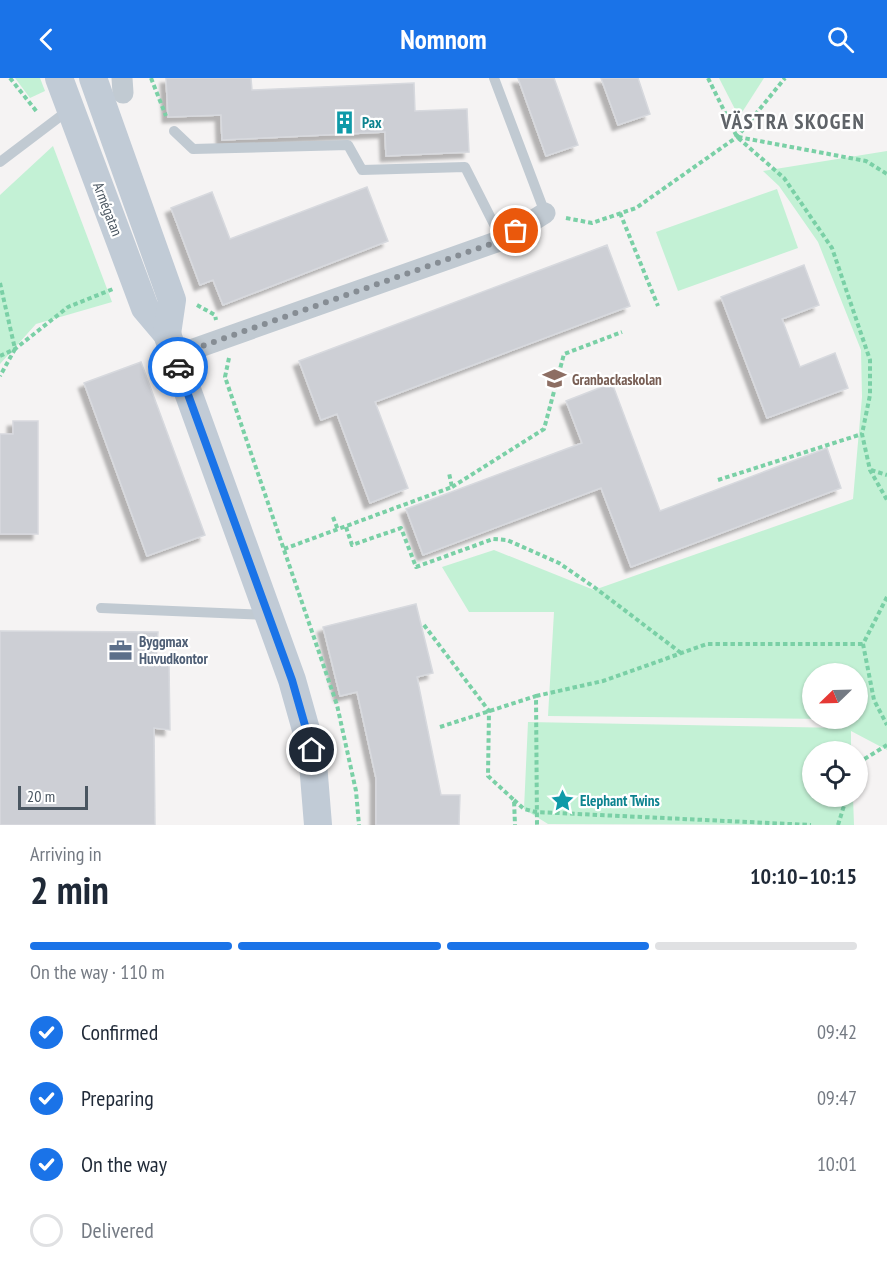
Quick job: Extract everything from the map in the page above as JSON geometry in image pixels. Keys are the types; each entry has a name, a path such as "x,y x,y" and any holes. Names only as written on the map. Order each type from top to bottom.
{"street":[{"name":"Armégatan","path":"58,78 145,308 170,345 292,680 312,750 318,825"},
{"name":"Armégatan","path":"93,78 172,300 170,345"},
{"path":"170,345 224,339 502,240 545,213"}],"lane":[{"path":"494,78 545,213"},
{"path":"0,162 70,108"},
{"path":"174,131 193,149 348,145 362,170 465,167 502,240"},
{"path":"101,608 269,615"}],"path":[{"path":"151,78 158,99 174,131"},
{"path":"708,78 737,137 784,178 832,249 870,360 870,395 862,434 870,470 887,500"},
{"path":"545,213 592,223 636,208 737,137 785,78"},
{"path":"737,137 866,160 887,174"},
{"path":"620,213 658,306"},
{"path":"0,356 15,349 69,307 136,281"},
{"path":"0,283 15,349 0,376"},
{"path":"195,304 215,315 224,339 230,359 225,377 337,705 356,791 359,825"},
{"path":"284,549 338,531 452,487 544,429 564,354 622,332"},
{"path":"718,480 862,434"},
{"path":"870,470 887,475"},
{"path":"448,472 452,487"},
{"path":"333,517 338,531"},
{"path":"345,527 352,544 401,528 416,567 493,540 507,540 559,564 594,586 681,653"},
{"path":"887,597 863,644 874,700 887,725"},
{"path":"424,625 489,711 488,776 524,809 536,812 811,825"},
{"path":"440,727 536,696 603,681 707,644 863,644"},
{"path":"536,696 537,825"},
{"path":"868,757 887,745"},
{"path":"513,800 515,825"},
{"path":"838,825 844,807"}],"green space":[{"path":"15,78 40,78 45,91 30,98"},
{"path":"719,78 764,78 739,117"},
{"path":"53,146 112,302 36,324 0,364 0,195"},
{"path":"887,151 887,750 851,731 851,741 802,741 802,807 853,807 854,825 548,824 524,809 528,722 868,729 868,663 802,663 802,719 548,716 554,612 469,612 442,567 494,550 594,590 853,499 862,397 861,350 818,242 779,186 763,171"},
{"path":"777,189 798,248 678,291 656,232"}],"building":[{"name":"Pax","path":"166,78 251,78 252,90 414,83 415,111 467,109 469,152 386,156 385,132 222,140 221,115 168,117"},
{"path":"518,78 554,78 578,145 546,156"},
{"path":"601,78 638,78 650,114 618,125"},
{"path":"367,187 388,241 223,305 213,280 200,285 171,208 212,192 230,239"},
{"path":"607,245 630,306 375,402 408,488 370,503 337,414 321,420 299,361"},
{"path":"804,265 819,305 782,319 800,367 835,353 848,388 767,418 721,297"},
{"path":"141,362 205,535 147,556 84,383"},
{"path":"612,383 660,511 827,448 841,488 631,567 601,488 423,555 406,509 582,443 566,401"},
{"path":"13,421 38,421 38,534 0,534 0,434 13,434"},
{"path":"416,604 433,673 417,677 441,795 460,795 459,825 376,825 376,778 357,692 340,696 323,627"},
{"path":"0,631 158,632 156,661 169,665 170,730 154,728 155,825 0,825"}],"way so far":[{"path":"178,367 174,356 502,240 516,231"}],"place":[{"name":"Pax","path":"344,122"},
{"name":"Granbackaskolan","path":"554,379"},
{"name":"Byggmax Huvudkontor","path":"121,650"},
{"name":"Elephant Twins","path":"562,800"}],"district":[{"name":"VÄSTRA SKOGEN","path":"793,121"}],"route":[{"path":"178,367 292,680 312,750"}]}
